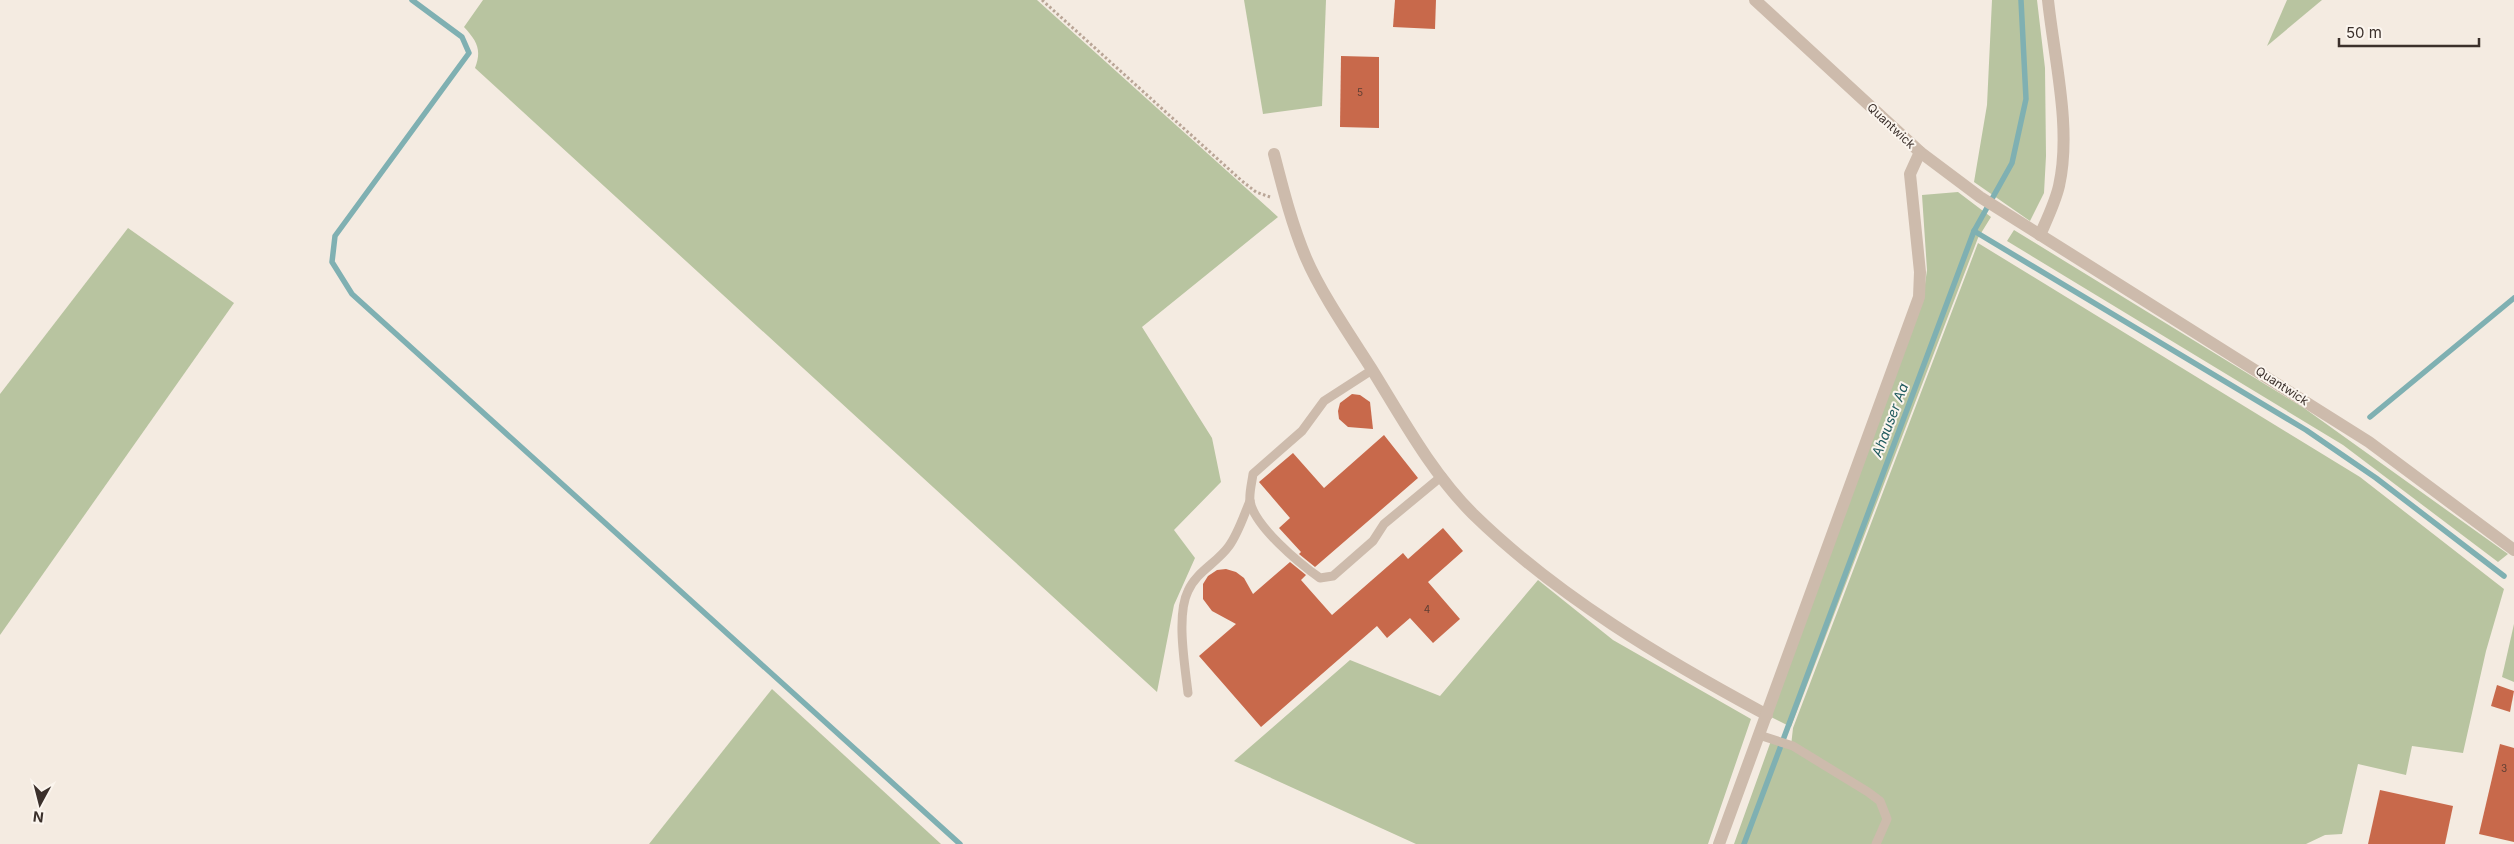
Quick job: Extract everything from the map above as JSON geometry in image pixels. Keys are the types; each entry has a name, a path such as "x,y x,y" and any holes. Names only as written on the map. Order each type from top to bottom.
{"street":[{"name":"Quantwick","path":"1755,0 1920,152 1980,196 2369,442 2514,550"},
{"path":"2040,235 2059,186 2063,154 2062,115 2048,0"},
{"path":"1719,844 1765,736 1766,715 1919,297 1920,272 1910,174 1920,152"},
{"path":"1274,154 1306,259 1419,447 1473,513 1539,571 1620,629 1686,671 1766,715"}],"lane":[{"path":"1188,693 1181,628 1187,591 1202,571 1211,565 1230,545 1250,501 1253,474 1302,431 1324,402 1372,370"},
{"path":"1250,501 1260,523 1306,568 1320,578 1333,576 1374,541 1384,524 1442,476"},
{"path":"1765,736 1793,746 1880,801 1887,819 1876,844"}],"path":[{"path":"1042,0 1242,181 1256,192 1274,198 1285,195"}],"green space":[{"path":"483,0 1037,0 1278,217 1142,327 1212,438 1221,482 1174,530 1195,558 1174,605 1157,692 475,68 478,56 477,46 464,27"},
{"path":"1244,0 1326,0 1322,106 1263,114"},
{"path":"1992,0 2037,0 2045,68 2046,156 2044,193 2030,221 1974,182 1987,105"},
{"path":"2287,0 2322,0 2267,46"},
{"path":"1958,192 1991,217 1978,238 1791,727 1771,717 1923,298 1927,270 1922,195"},
{"path":"128,228 234,303 0,635 0,394"},
{"path":"2014,230 2304,408 2508,554 2498,562 2343,445 2007,241"},
{"path":"1978,243 2360,477 2504,589 2486,651 2463,753 2412,746 2406,775 2358,764 2342,834 2325,835 2306,844 1734,844 1772,738 1791,746 1793,728"},
{"path":"1538,580 1613,640 1751,719 1708,844 1416,844 1234,761 1350,660 1440,696"},
{"path":"2514,624 2514,682 2502,677"},
{"path":"772,689 941,844 649,844"}],"building":[{"path":"1395,0 1436,0 1435,29 1393,27"},
{"path":"1341,56 1379,57 1379,128 1340,127"},
{"path":"1352,394 1360,395 1370,402 1373,429 1348,427 1339,419 1340,403"},
{"path":"1384,435 1418,478 1315,567 1299,554 1301,552 1279,528 1290,518 1259,482 1293,453 1324,488"},
{"path":"1443,528 1463,551 1428,582 1460,619 1433,643 1410,618 1387,638 1377,626 1261,727 1199,656 1236,624 1212,611 1203,599 1203,584 1208,576 1217,570 1226,569 1236,572 1244,578 1253,594 1290,562 1306,575 1301,580 1332,615 1403,553 1408,559"},
{"path":"2497,685 2514,691 2510,712 2491,706"},
{"path":"2500,744 2514,748 2514,842 2479,834"},
{"path":"2380,790 2453,806 2445,844 2368,844"}],"waterway":[{"path":"412,0 462,37 469,53 335,236 332,262 352,294 960,844"},
{"name":"Ahauser Aa","path":"1744,844 1974,231 2012,163 2026,99 2021,0"},
{"path":"1974,231 2306,430 2376,478 2504,576"},
{"path":"2370,417 2514,298"}]}
